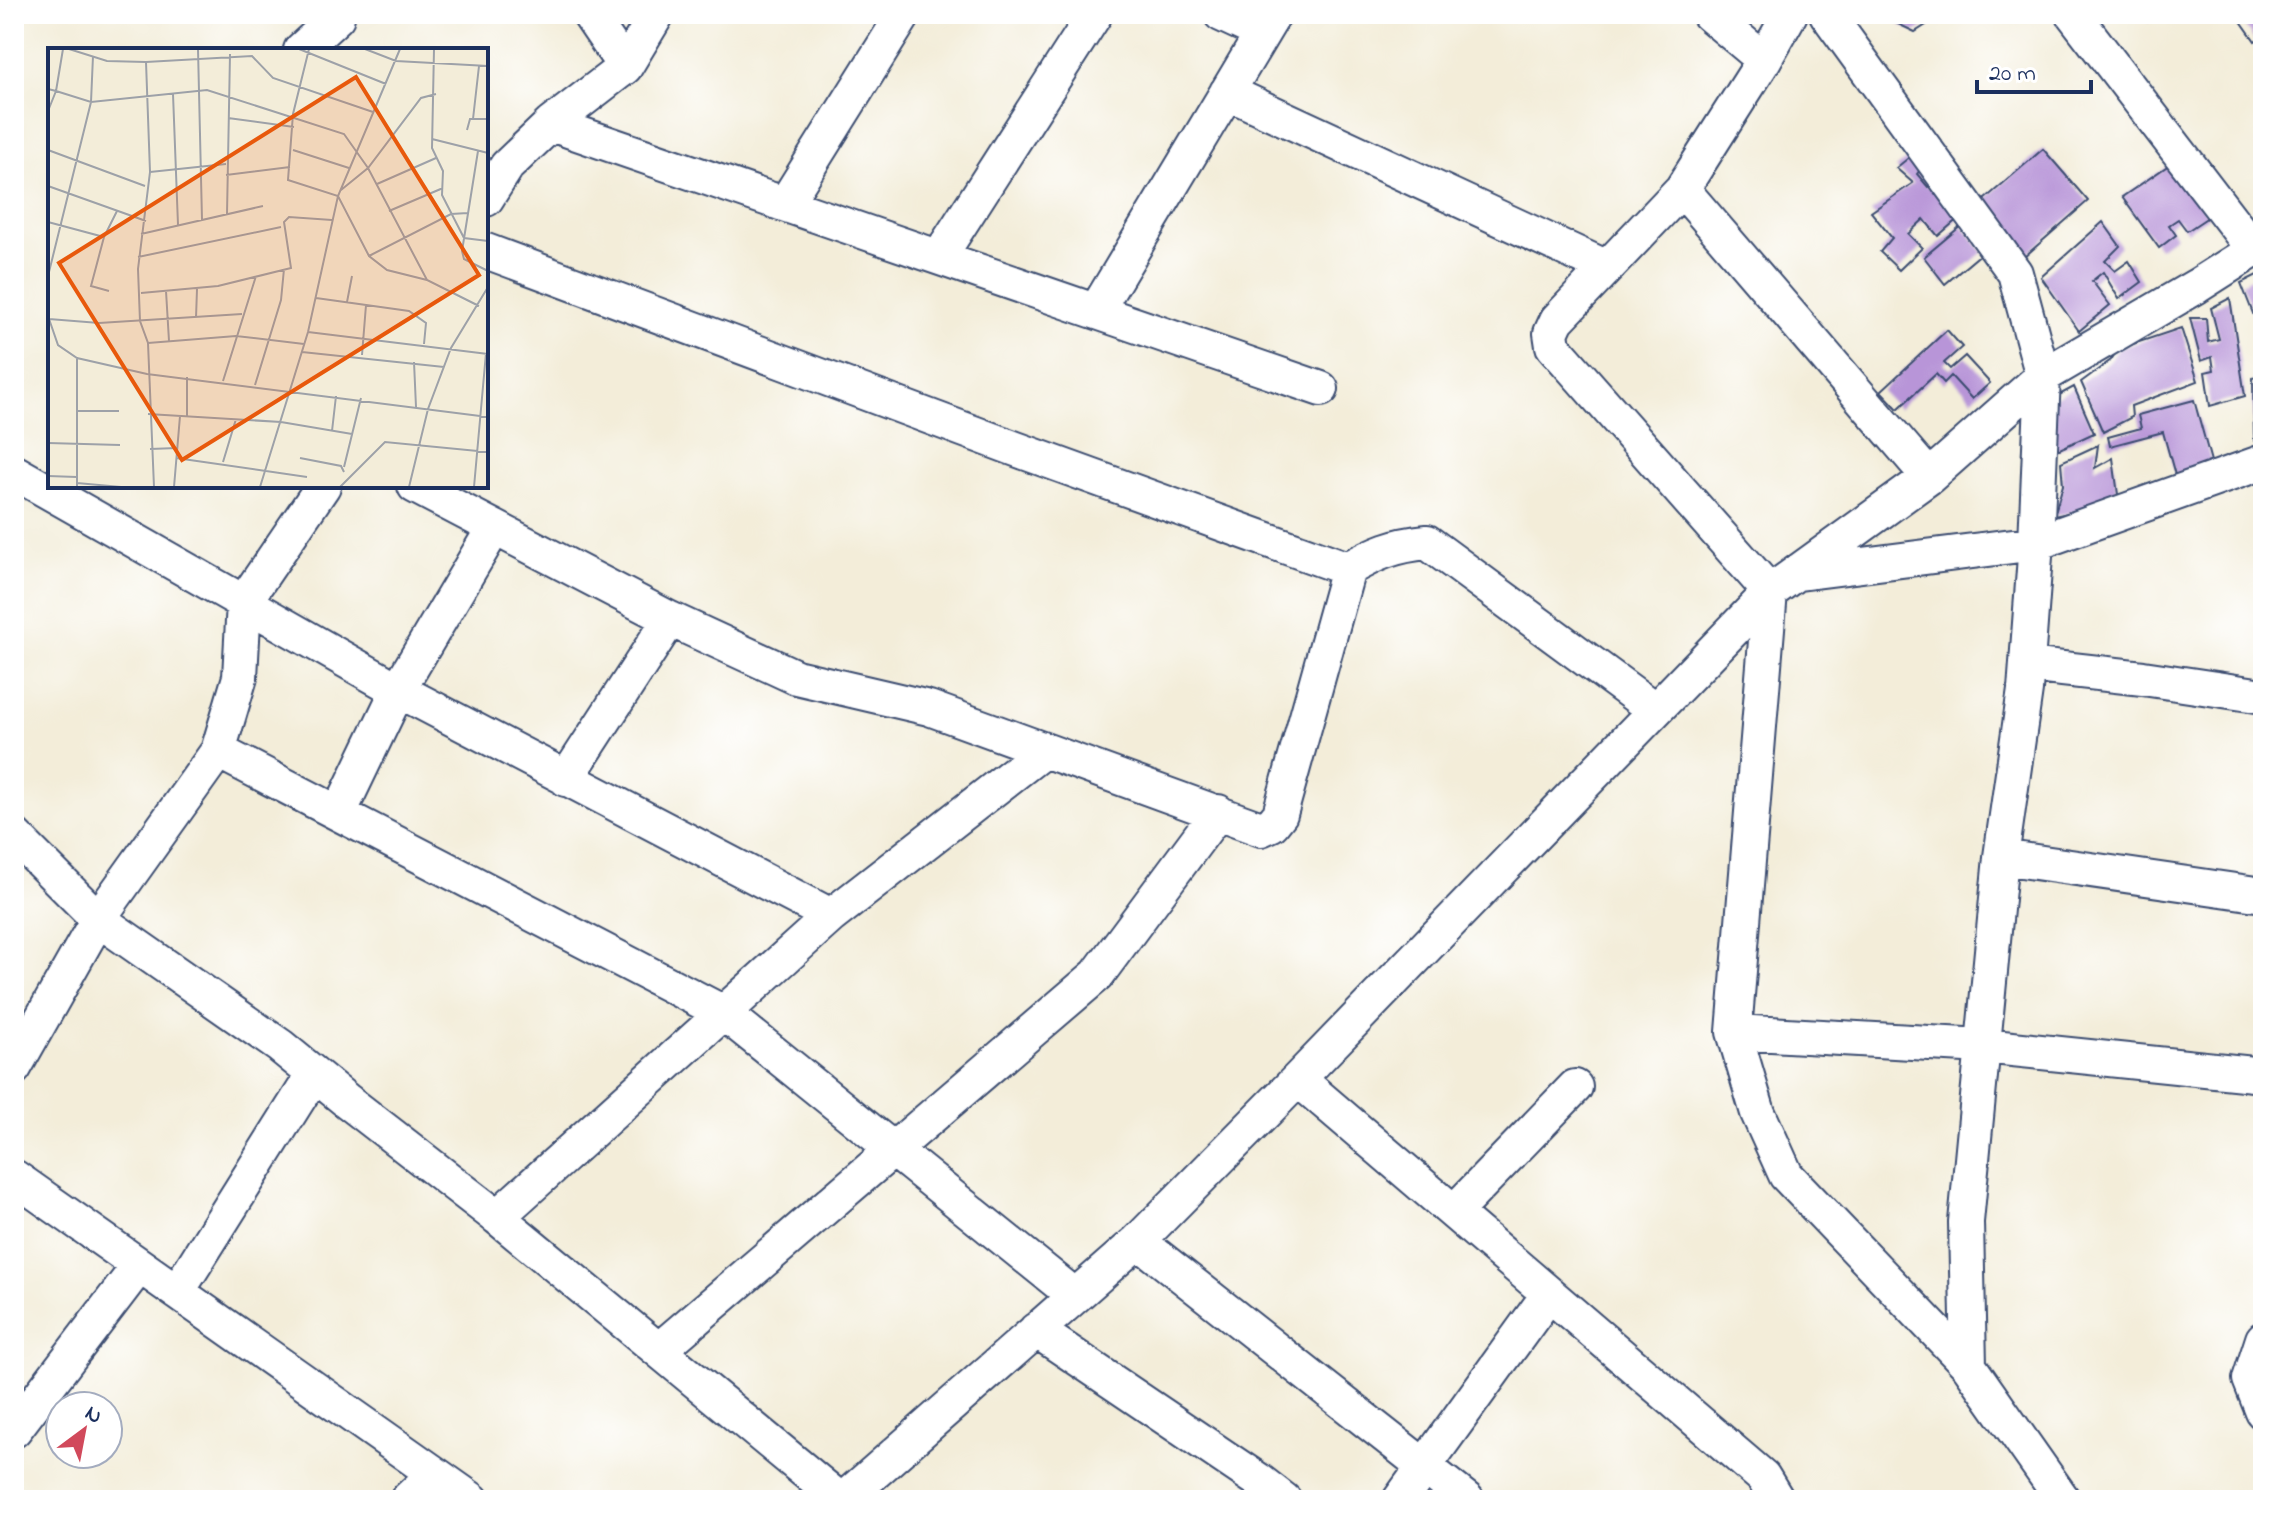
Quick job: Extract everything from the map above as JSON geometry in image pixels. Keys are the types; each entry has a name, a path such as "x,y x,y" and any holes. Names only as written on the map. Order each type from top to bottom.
{"street":[{"path":"589,14 625,67"},
{"path":"488,196 507,166 551,124 625,67 657,14"},
{"path":"785,204 904,14"},
{"path":"939,257 1095,14"},
{"path":"1096,311 1268,24 1221,14"},
{"path":"1709,14 1764,60"},
{"path":"1783,583 1553,346 1551,333 1557,320 1605,267 1682,189 1790,14"},
{"path":"1827,14 2015,273 2043,376 2036,543 2025,690 2001,857 1966,1222 1969,1366"},
{"path":"14,835 98,919 280,1046 497,1217 842,1500 1138,1241 1655,710 1783,583 1929,477 2043,376 2259,247 2073,14"},
{"path":"303,48 342,15"},
{"path":"1227,92 1605,267"},
{"path":"551,124 1321,389"},
{"path":"1682,189 1929,477"},
{"path":"488,252 1001,444 1348,569"},
{"path":"1783,583 2036,543 2263,462"},
{"path":"14,472 398,690 831,916"},
{"path":"14,1068 98,919 218,751 240,677 244,602 322,488"},
{"path":"419,488 670,619 796,677 929,708 1261,829 1272,824 1280,814 1348,569 1380,551 1427,542 1655,710"},
{"path":"339,813 398,690 494,528"},
{"path":"1783,583 1734,1032 1758,1113 1786,1175 1969,1366 2063,1500"},
{"path":"566,779 670,619"},
{"path":"2027,665 2263,696"},
{"path":"218,751 724,1013 1075,1296"},
{"path":"497,1217 831,916 1043,751"},
{"path":"659,1350 1097,975 1218,812"},
{"path":"2001,857 2263,895"},
{"path":"1734,1032 1983,1046 2263,1075"},
{"path":"177,1292 314,1074"},
{"path":"1298,1079 1763,1477 1777,1500"},
{"path":"1454,1212 1575,1087"},
{"path":"14,1177 472,1500"},
{"path":"1138,1241 1467,1500"},
{"path":"14,1430 139,1266"},
{"path":"1400,1500 1549,1294"},
{"path":"1036,1330 1284,1500"},
{"path":"2263,1339 2250,1379 2263,1412"},
{"path":"407,1500 435,1474"}],"building":[{"path":"1896,14 1943,14 1915,32 1896,23"},
{"path":"2142,14 2162,14 2148,22"},
{"path":"2236,14 2263,14 2263,35 2255,41"},
{"path":"2043,149 2088,201 2024,257 1978,205"},
{"path":"1912,155 1923,166 1917,174 1928,187 1935,181 1961,216 1938,236 1924,219 1908,234 1922,248 1899,270 1880,252 1892,238 1871,212 1913,183 1896,168"},
{"path":"2172,163 2208,217 2187,231 2178,219 2169,225 2176,235 2159,248 2122,197"},
{"path":"2103,222 2120,246 2105,261 2115,271 2129,261 2142,282 2119,299 2103,272 2092,281 2110,305 2079,331 2041,277"},
{"path":"1962,225 1983,252 1945,284 1924,257"},
{"path":"2263,272 2263,339 2241,283"},
{"path":"2230,298 2245,396 2210,406 2205,372 2214,370 2212,357 2201,361 2190,318 2206,318 2208,342 2219,339 2211,308"},
{"path":"2181,328 2198,381 2131,406 2132,417 2103,432 2081,382 2111,360 2118,349"},
{"path":"1947,330 1962,347 1944,363 1950,369 1965,356 1990,383 1972,399 1951,376 1944,383 1936,374 1898,409 1881,391"},
{"path":"2263,375 2263,439 2254,441 2253,378"},
{"path":"2074,387 2094,433 2051,453 2048,401"},
{"path":"2194,400 2212,465 2175,475 2163,432 2110,446 2108,437 2141,428 2138,415"},
{"path":"2098,445 2095,468 2113,458 2119,502 2054,516 2063,485 2061,462"}]}
